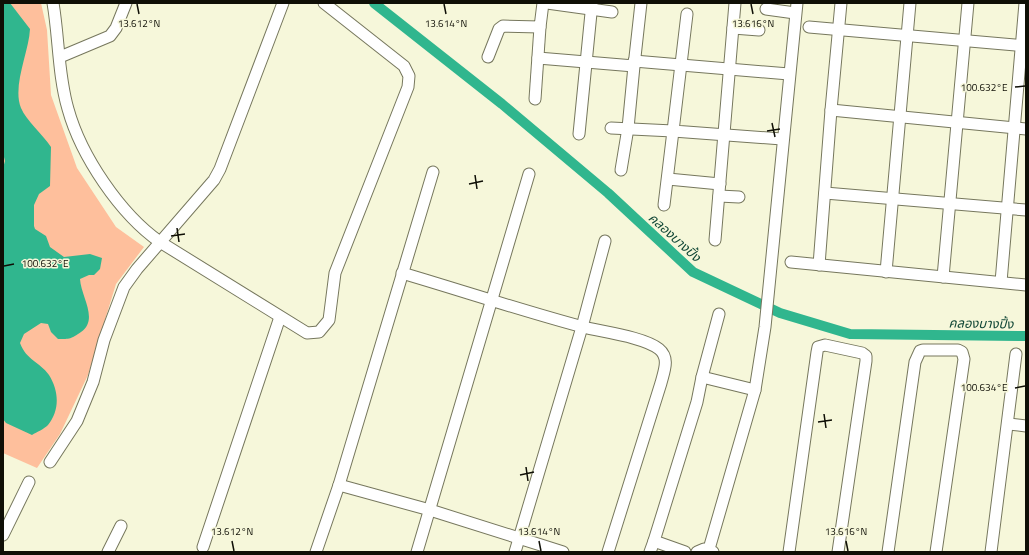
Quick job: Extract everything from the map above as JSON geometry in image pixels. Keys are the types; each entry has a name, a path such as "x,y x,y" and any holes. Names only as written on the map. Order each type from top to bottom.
{"street":[{"path":"53,3 67,108 92,164 130,217 143,230 160,242 307,333 318,332 329,320 335,273 408,87 410,76 404,66 324,3"},
{"path":"60,57 110,36 116,28 126,3"},
{"path":"50,462 77,421 93,382 104,340 124,286 214,180 220,169 282,3"},
{"path":"535,99 543,3"},
{"path":"547,3 591,6 612,12"},
{"path":"621,170 628,128 641,3"},
{"path":"715,240 735,3"},
{"path":"819,265 841,3"},
{"path":"886,272 910,3"},
{"path":"943,277 968,3"},
{"path":"1001,282 1007,209 1020,128 1025,3"},
{"path":"579,134 591,6"},
{"path":"697,552 704,548 711,551 755,390 765,327 782,139 796,8 766,10"},
{"path":"664,205 687,14"},
{"path":"488,57 499,29 503,26 540,27"},
{"path":"809,27 1023,46"},
{"path":"733,28 759,30"},
{"path":"538,58 789,74"},
{"path":"831,110 1020,128"},
{"path":"611,128 782,139"},
{"path":"316,552 339,485 433,172"},
{"path":"417,552 493,300 529,174"},
{"path":"668,179 720,184"},
{"path":"824,193 1026,210"},
{"path":"719,196 739,197"},
{"path":"515,552 606,241"},
{"path":"791,262 1026,285"},
{"path":"402,273 582,326 646,342 659,349 665,356 666,363 661,383 608,552"},
{"path":"650,552 698,402 702,377 719,314"},
{"path":"203,547 280,317"},
{"path":"789,552 817,352 818,347 825,345 862,353 866,356 838,552"},
{"path":"888,552 915,362 918,353 923,350 958,350 962,352 964,359 936,552"},
{"path":"991,552 1009,424 1016,354"},
{"path":"702,377 755,390"},
{"path":"1009,424 1026,426"},
{"path":"3,535 29,482"},
{"path":"339,485 430,510 563,552"},
{"path":"108,552 121,526"},
{"path":"654,541 685,552"}],"shaded area":[{"path":"3,3 41,3 47,30 51,95 77,168 116,227 144,247 116,284 88,375 60,434 37,468 3,453"},
{"path":"3,3 10,3 30,29 18,90 19,99 23,113 51,147 50,186 39,194 34,205 35,229 46,236 50,247 64,257 90,254 102,258 100,269 94,275 89,275 80,279 89,314 89,321 86,327 81,332 68,339 58,339 51,332 48,324 41,323 24,334 20,343 26,354 49,375 55,387 57,400 55,413 48,425 32,435 6,423 3,419 3,168 5,161 3,153"}],"waterway":[{"name":"คลองบางปิ้ง","path":"374,3 502,104 608,193 693,272 780,313 850,334 1026,336"}]}
